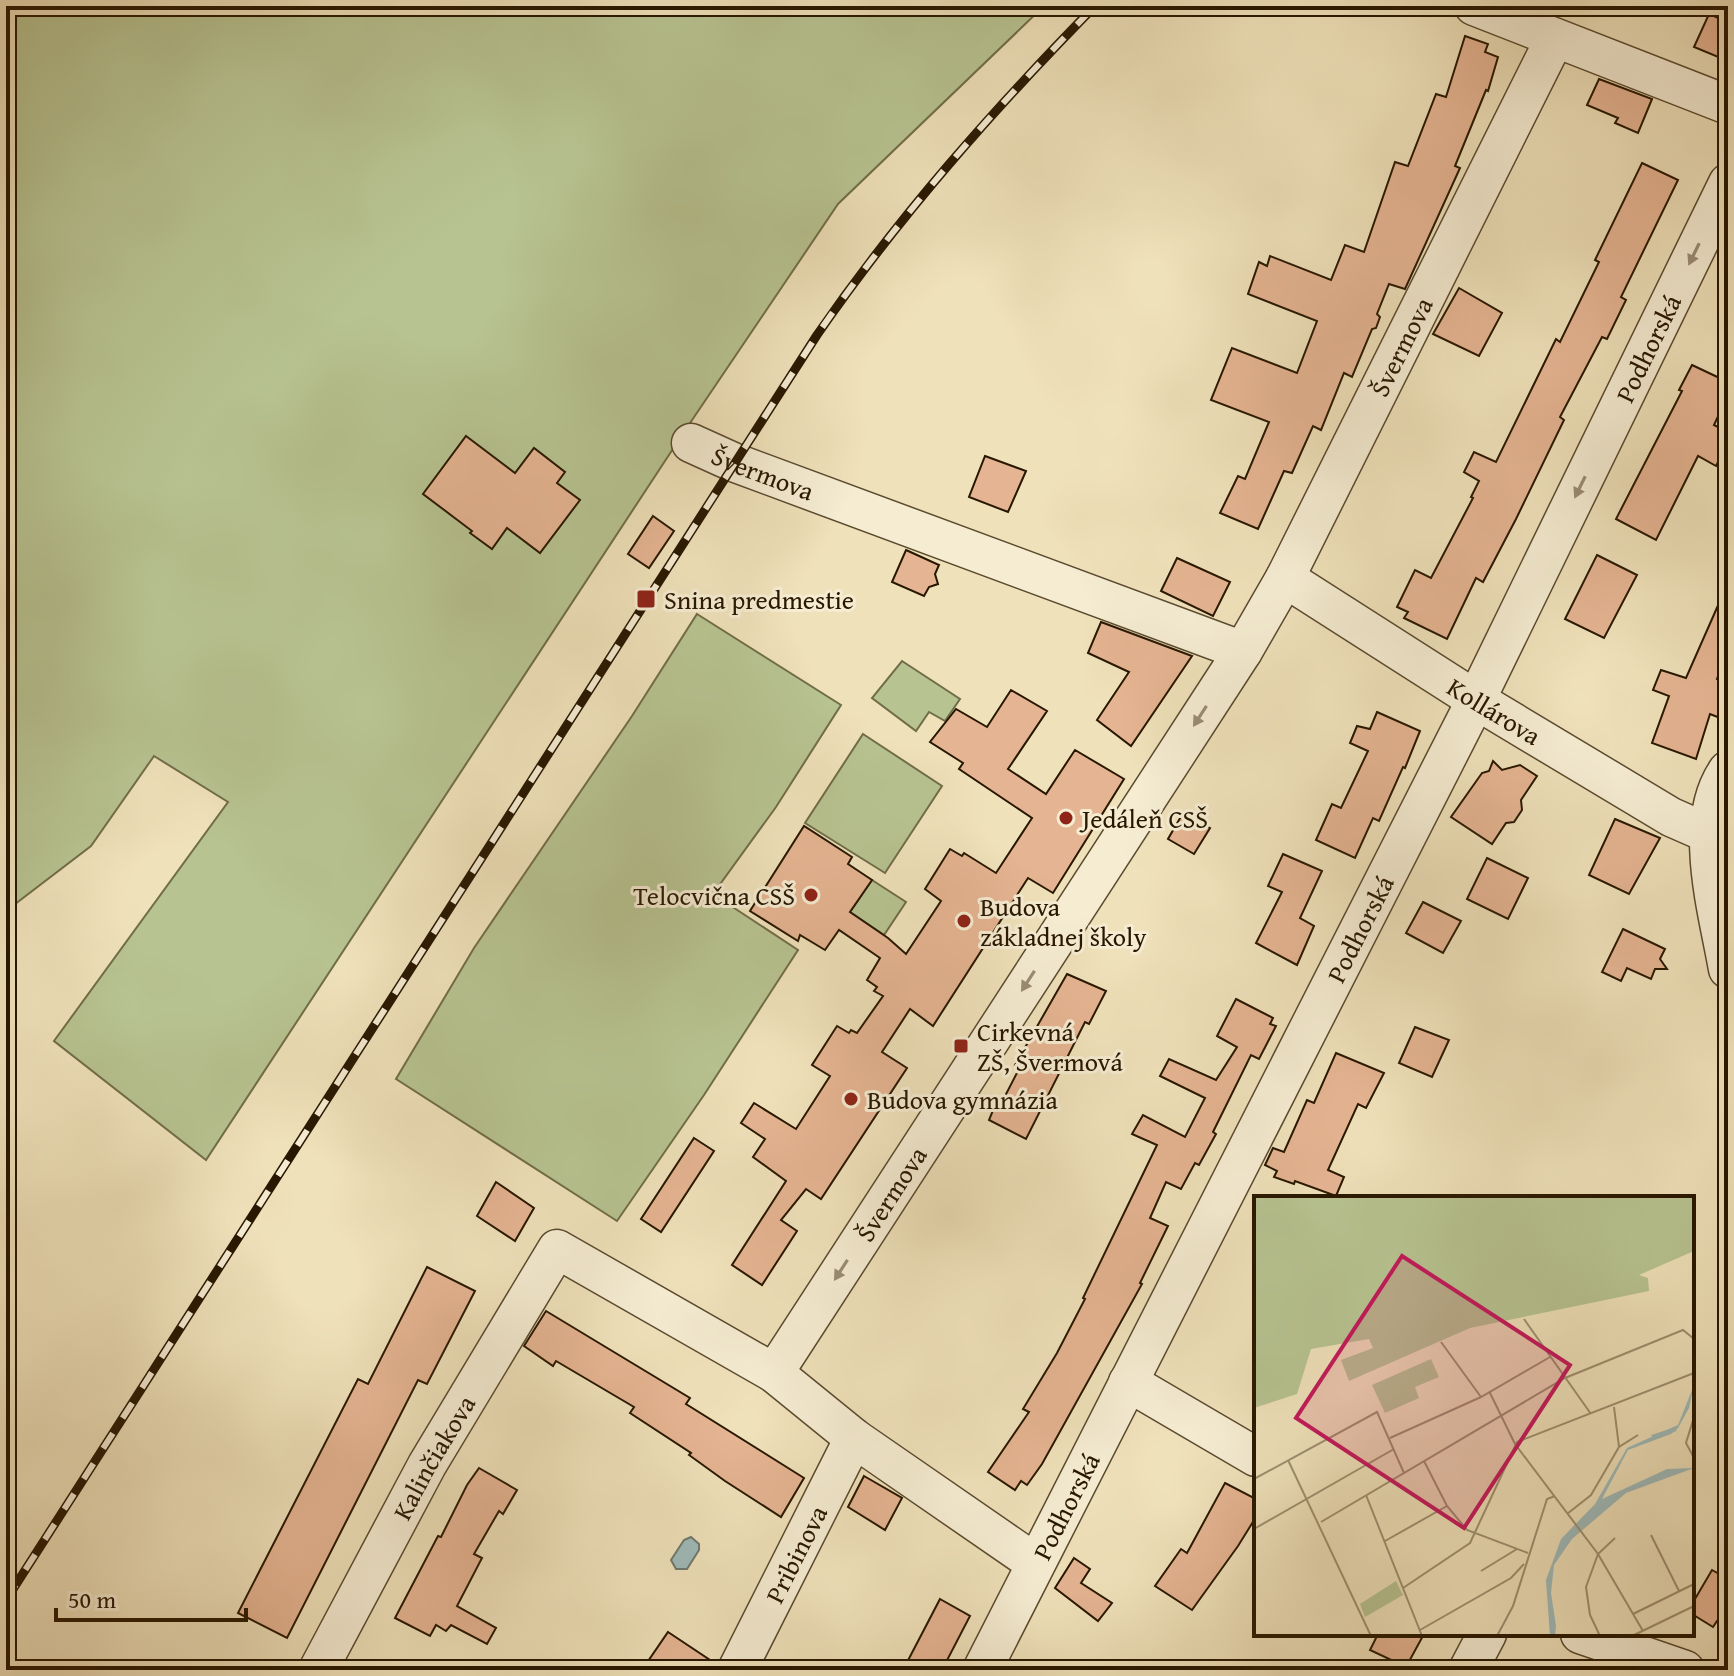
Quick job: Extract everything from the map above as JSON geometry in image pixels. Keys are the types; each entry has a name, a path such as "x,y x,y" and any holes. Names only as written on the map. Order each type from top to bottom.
{"street":[{"path":"1474,6 1728,105"},
{"name":"Švermova","path":"774,1373 1243,651 1285,578 1555,38"},
{"name":"Podhorská","path":"982,1670 1476,700 1728,183"},
{"name":"Švermova","path":"691,443 733,462 1243,651"},
{"name":"Kollárova","path":"1285,578 1476,700 1671,817 1718,838"},
{"path":"1728,770 1713,805 1718,838 1711,873 1728,969"},
{"name":"Kalinčiakova","path":"318,1670 427,1465 557,1249 774,1373"},
{"path":"774,1373 854,1438 1035,1563"},
{"path":"1128,1382 1254,1456"},
{"name":"Pribinova","path":"737,1670 854,1438"},
{"path":"1468,1670 1486,1636"},
{"path":"1586,1636 1685,1670"}],"green space":[{"path":"6,6 1044,6 838,204 686,429 206,1160 54,1041 228,802 154,756 91,846 6,911"},
{"path":"697,614 841,705 776,807 713,894 798,950 617,1221 396,1079 474,948 632,716"},
{"path":"902,661 960,699 945,721 929,712 916,731 872,698"},
{"path":"863,734 942,786 885,873 805,823"},
{"path":"872,880 906,902 884,935 850,912"}],"water":[{"path":"691,1537 699,1544 699,1550 687,1569 676,1569 671,1560 684,1540"}],"building":[{"path":"1709,14 1728,22 1728,61 1694,47"},
{"path":"1465,36 1488,44 1485,52 1498,57 1488,91 1455,166 1460,168 1405,289 1389,284 1377,314 1380,317 1376,328 1372,329 1352,377 1344,373 1321,430 1313,426 1292,473 1284,471 1258,529 1220,513 1238,476 1245,479 1269,422 1211,400 1232,348 1297,373 1317,321 1248,294 1259,262 1267,266 1270,256 1331,280 1345,245 1364,252 1395,162 1408,166 1436,94 1446,97"},
{"path":"1599,79 1652,99 1638,133 1615,123 1618,118 1587,105"},
{"path":"1642,163 1678,180 1621,297 1626,300 1607,339 1602,337 1560,417 1564,420 1516,519 1483,582 1476,578 1447,639 1404,618 1408,612 1397,607 1415,570 1431,578 1473,498 1479,481 1464,472 1474,452 1496,462 1556,339 1560,342"},
{"path":"1459,288 1502,313 1479,356 1433,334"},
{"path":"1692,365 1728,382 1728,395 1714,425 1728,432 1728,443 1716,466 1698,456 1656,540 1616,519 1682,391 1679,390"},
{"path":"466,436 515,473 534,448 565,472 557,483 580,500 540,553 507,528 492,549 423,494"},
{"path":"985,456 1026,471 1008,512 969,497"},
{"path":"653,516 674,531 649,568 628,554"},
{"path":"906,550 939,565 935,574 938,584 929,587 924,596 892,582"},
{"path":"1597,555 1637,575 1604,638 1565,619"},
{"path":"1177,558 1230,582 1213,616 1161,591"},
{"path":"1727,585 1728,650 1717,679 1728,684 1728,721 1710,714 1696,759 1652,743 1669,696 1653,690 1661,670 1686,678"},
{"path":"1101,622 1192,656 1131,746 1097,720 1129,672 1088,653"},
{"path":"1011,690 1047,711 1008,769 1046,794 1075,750 1124,779 1053,893 1028,878 933,1026 910,1009 882,1052 907,1068 821,1199 806,1189 781,1220 797,1231 762,1285 732,1265 786,1181 753,1157 765,1139 741,1123 754,1103 796,1129 830,1076 812,1065 837,1026 849,1033 851,1030 857,1033 883,996 874,991 877,987 867,980 880,958 839,930 825,950 800,935 798,941 750,911 804,826 852,857 848,864 872,880 850,912 906,954 941,901 925,889 950,849 962,856 964,853 996,873 1032,818 959,769 963,763 930,742 956,709 987,727"},
{"path":"1377,712 1420,731 1379,821 1373,818 1355,858 1316,840 1332,804 1341,808 1368,751 1350,743 1357,726 1370,729"},
{"path":"1493,761 1502,770 1520,765 1537,776 1521,800 1522,810 1514,822 1506,823 1492,844 1451,817 1482,773 1489,771"},
{"path":"1183,813 1210,828 1194,854 1168,839"},
{"path":"1615,819 1660,838 1629,894 1589,875"},
{"path":"1283,854 1322,871 1300,918 1314,926 1297,965 1256,943 1282,892 1268,886"},
{"path":"1487,858 1528,878 1508,919 1467,899"},
{"path":"1423,902 1461,921 1443,953 1406,933"},
{"path":"1623,929 1665,949 1660,959 1667,969 1655,969 1651,979 1627,968 1621,981 1602,972"},
{"path":"1067,974 1106,991 1089,1024 1085,1022 1026,1139 989,1120 998,1098 1003,1100 1020,1067 1015,1065"},
{"path":"1236,999 1273,1018 1270,1024 1276,1026 1259,1059 1251,1055 1199,1165 1195,1163 1181,1189 1166,1182 1150,1218 1168,1226 1142,1284 1042,1464 1027,1485 1021,1481 1015,1490 988,1472 1029,1412 1023,1409 1085,1299 1157,1145 1132,1134 1143,1115 1185,1137 1205,1098 1160,1076 1169,1059 1216,1080 1237,1047 1217,1036"},
{"path":"1415,1027 1449,1040 1432,1077 1399,1063"},
{"path":"1336,1053 1384,1073 1366,1108 1358,1104 1328,1170 1344,1177 1336,1196 1274,1177 1277,1171 1265,1165 1273,1148 1284,1152 1307,1100 1314,1103"},
{"path":"694,1138 714,1151 661,1232 641,1219"},
{"path":"496,1182 534,1208 515,1241 477,1216"},
{"path":"427,1267 475,1291 427,1384 418,1380 287,1638 238,1613 358,1379 368,1384"},
{"path":"546,1311 690,1398 686,1404 804,1478 781,1517 630,1413 634,1407 556,1361 553,1366 524,1346"},
{"path":"479,1468 517,1490 503,1514 499,1511 474,1554 482,1558 457,1606 496,1628 487,1644 451,1625 446,1631 436,1625 430,1636 395,1618 438,1536 441,1537"},
{"path":"864,1476 902,1498 885,1530 848,1507"},
{"path":"1225,1483 1254,1498 1254,1520 1192,1610 1155,1586 1181,1549 1187,1553"},
{"path":"1074,1558 1090,1569 1081,1583 1112,1603 1098,1621 1055,1588"},
{"path":"1712,1570 1728,1579 1728,1627 1717,1621 1713,1627 1694,1615 1694,1601"},
{"path":"940,1599 970,1616 942,1670 903,1670"},
{"path":"668,1632 716,1664 715,1670 642,1670"},
{"path":"1377,1636 1423,1636 1406,1667 1370,1650"}],"railway":[{"path":"6,1600 817,335 881,248 949,164 1095,6"}],"place":[{"name":"Snina predmestie","path":"646,599"},
{"name":"Jedáleň CSŠ","path":"1066,818"},
{"name":"Telocvična CSŠ","path":"811,895"},
{"name":"Budova základnej školy","path":"964,921"},
{"name":"Cirkevná ZŠ, Švermová","path":"961,1046"},
{"name":"Budova gymnázia","path":"851,1099"}]}
